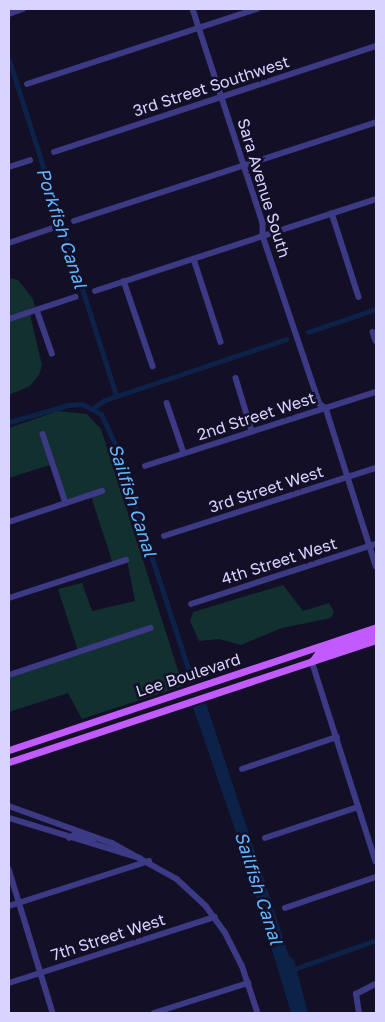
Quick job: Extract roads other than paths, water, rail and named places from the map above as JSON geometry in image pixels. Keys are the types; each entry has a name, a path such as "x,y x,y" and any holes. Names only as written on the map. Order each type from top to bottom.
{"main road":[{"name":"Lee Boulevard","path":"9,750 376,627"},
{"path":"312,661 318,653 376,633"},
{"name":"Lee Boulevard","path":"9,762 376,640"}],"street":[{"path":"9,14 23,9"},
{"name":"Sara Avenue South","path":"193,9 263,222 263,236 302,346 320,404 326,408 348,477 373,545 376,566"},
{"path":"27,84 256,9"},
{"name":"3rd Street Southwest","path":"54,152 376,46"},
{"path":"74,222 376,122"},
{"path":"9,167 30,160"},
{"path":"95,291 376,199"},
{"path":"332,213 359,297"},
{"path":"9,243 53,228"},
{"path":"194,258 222,342"},
{"path":"124,281 153,366"},
{"path":"9,319 75,298"},
{"path":"37,310 52,353"},
{"path":"373,332 376,341"},
{"path":"236,378 252,431"},
{"name":"2nd Street West","path":"145,466 376,392"},
{"path":"167,403 184,453"},
{"path":"44,434 66,503"},
{"name":"3rd Street West","path":"164,536 376,468"},
{"path":"9,522 102,491"},
{"name":"4th Street West","path":"191,604 373,545"},
{"path":"9,598 126,560"},
{"path":"9,675 150,628"},
{"path":"312,661 376,861"},
{"path":"242,769 337,738"},
{"path":"9,806 112,843 148,861 187,887 215,917 232,943 258,1013"},
{"path":"264,838 358,807"},
{"path":"9,818 69,838 142,858"},
{"path":"65,826 69,838"},
{"path":"69,838 74,835 112,843"},
{"path":"9,906 148,861"},
{"path":"9,869 53,1013"},
{"path":"285,908 376,877"},
{"name":"7th Street West","path":"9,983 215,917"},
{"path":"154,1013 248,983"},
{"path":"359,1013 356,994 376,984"}],"water":[{"path":"206,703 289,956 294,960 308,1013 291,1013 243,853 193,707"}],"waterway":[{"name":"Porkfish Canal","path":"9,60 116,396"},
{"path":"308,332 376,309"},
{"path":"93,408 105,400 286,339"},
{"name":"Sailfish Canal","path":"9,422 68,405 82,404 101,414 114,442 192,680"},
{"path":"291,970 376,940"}]}
